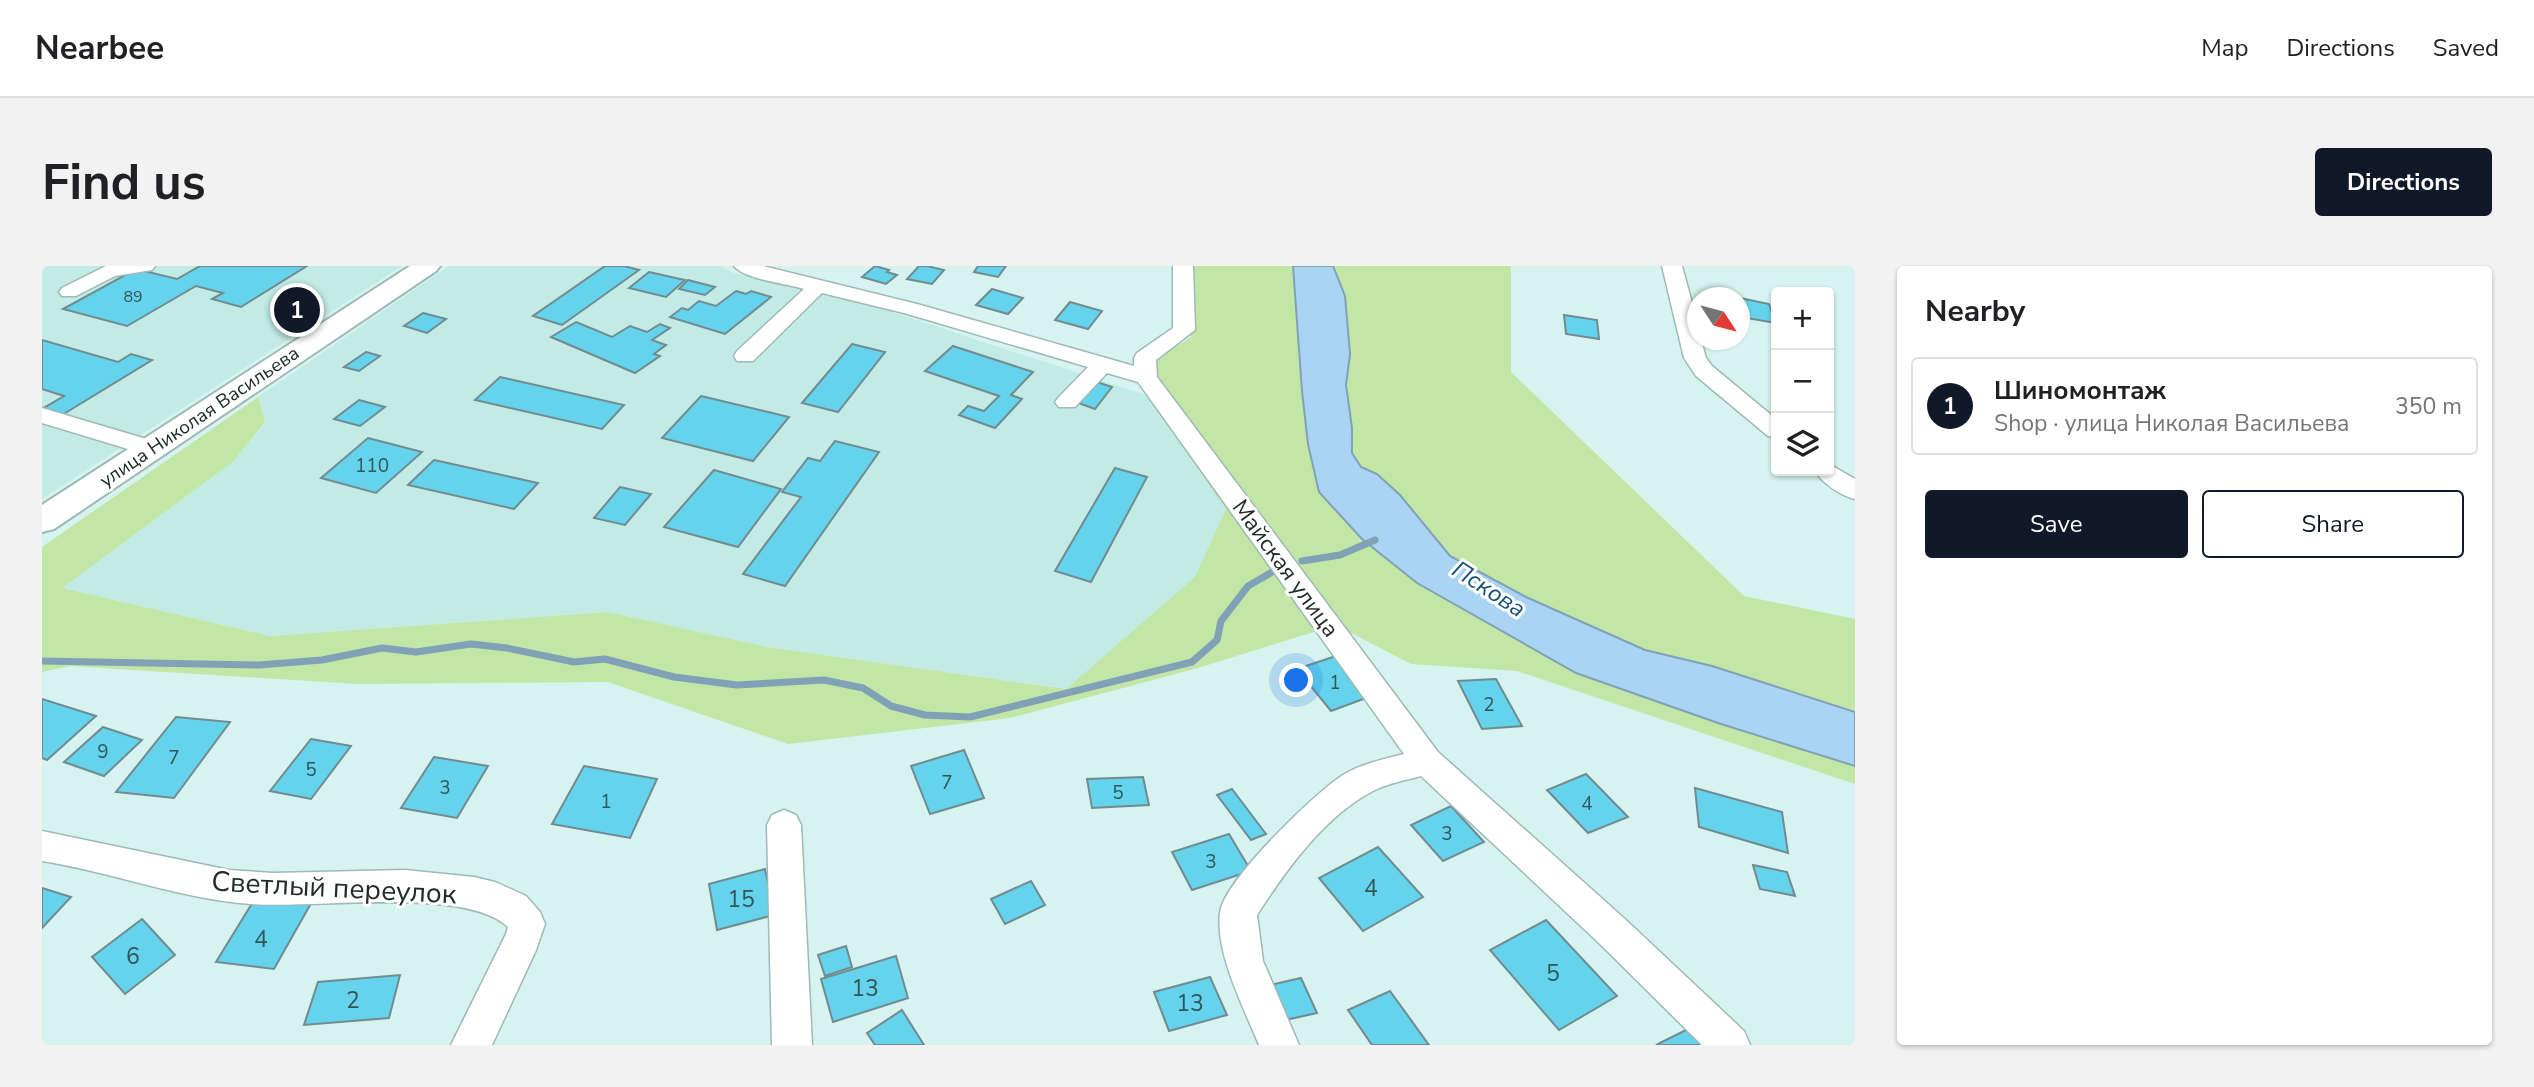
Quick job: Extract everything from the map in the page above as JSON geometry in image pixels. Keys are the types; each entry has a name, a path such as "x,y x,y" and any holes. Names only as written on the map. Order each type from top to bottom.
{"main road":[{"name":"улица Николая Васильева","path":"42,521 427,266"}],"street":[{"path":"69,292 110,271 145,266"},
{"path":"744,266 909,308 1146,377 1145,358 1161,343 1176,338 1184,330 1184,266"},
{"path":"1672,266 1695,358 1703,371 1771,427"},
{"path":"745,356 818,286"},
{"path":"1068,402 1104,363"},
{"name":"Майская улица","path":"1146,377 1427,761 1613,932 1730,1045"},
{"path":"42,415 151,448"},
{"path":"1834,476 1855,491"},
{"path":"1279,1045 1244,961 1238,912 1267,867 1309,823 1357,784 1427,761"},
{"path":"784,825 792,1045"},
{"name":"Светлый переулок","path":"42,846 231,886 288,889 405,886 484,895 511,906 521,913 527,924 523,938 471,1045"}],"shaded area":[{"path":"42,266 402,266 42,499"},
{"path":"449,266 721,266 731,272 880,308 1146,395 1226,509 1196,577 1067,689 767,647 608,612 270,636 61,588 234,461 265,423 258,397"}],"green space":[{"path":"1192,266 1293,266 1308,444 1576,673 1718,723 1855,766 1855,784 1517,671 1411,664 1336,625 1198,668 1010,718 788,744 608,682 357,684 70,666 42,672 42,547 258,397 265,422 234,461 62,588 270,636 608,612 767,647 1066,689 1195,577 1226,509 1146,395 1153,365 1191,337"},
{"path":"1333,266 1511,266 1511,372 1744,596 1855,619 1855,712 1712,666 1645,650 1526,597 1450,556 1400,495 1377,474 1361,467 1352,453 1352,428 1346,385 1350,354"}],"water":[{"name":"Пскова","path":"1293,266 1333,266 1345,296 1350,354 1346,385 1352,428 1352,453 1361,467 1377,474 1400,495 1450,556 1526,597 1645,650 1712,666 1855,712 1855,766 1718,723 1576,673 1417,583 1362,539 1319,492 1308,444"}],"building":[{"path":"200,266 307,266 241,307 212,299 223,293 196,286 127,326 63,309 136,269 177,279"},
{"path":"605,266 624,266 639,270 562,325 533,316"},
{"path":"875,266 897,275 886,284 862,277"},
{"path":"919,266 944,270 932,284 907,279"},
{"path":"978,266 1006,266 998,277 974,272"},
{"path":"649,272 685,280 666,297 629,288"},
{"path":"688,280 715,287 705,295 679,289"},
{"path":"992,289 1023,298 1008,314 976,305"},
{"path":"736,291 746,294 751,291 771,297 725,334 670,317 682,308 688,310 699,301 716,306"},
{"path":"1750,300 1769,304 1771,322 1750,319"},
{"path":"1070,302 1102,311 1088,329 1055,320"},
{"path":"423,313 446,319 427,333 404,326"},
{"path":"1564,315 1597,320 1599,339 1566,334"},
{"path":"576,322 612,337 630,326 647,332 660,324 670,328 652,340 666,345 654,354 660,356 635,373 551,337"},
{"path":"42,340 118,362 131,354 152,360 62,415 42,409 64,396 42,389"},
{"path":"852,344 885,352 838,412 802,403"},
{"path":"953,346 1033,372 1011,395 1022,399 995,428 959,415 968,406 984,411 999,396 925,371"},
{"path":"366,352 380,356 359,371 344,367"},
{"path":"500,377 624,405 602,429 475,400"},
{"path":"1091,380 1112,387 1095,409 1073,401"},
{"path":"701,396 789,417 753,461 662,438"},
{"path":"359,400 385,407 360,426 334,419"},
{"path":"368,438 422,452 376,493 321,478"},
{"path":"835,441 879,452 785,586 743,574 801,497 782,492 808,458 820,461"},
{"path":"434,460 538,483 514,509 408,485"},
{"path":"1115,468 1147,477 1091,582 1055,571"},
{"path":"714,470 781,489 738,547 664,527"},
{"path":"620,487 651,494 625,525 594,518"},
{"path":"1339,655 1374,695 1331,711 1297,669"},
{"path":"1496,679 1522,726 1482,729 1458,681"},
{"path":"42,699 96,716 47,760 42,758"},
{"path":"176,717 230,722 174,798 116,792"},
{"path":"103,727 142,740 104,776 64,762"},
{"path":"311,739 351,746 311,799 270,791"},
{"path":"964,750 984,798 930,814 911,766"},
{"path":"434,757 488,766 457,818 401,808"},
{"path":"584,766 657,779 630,838 552,824"},
{"path":"1586,774 1628,817 1588,833 1547,790"},
{"path":"1143,777 1149,805 1092,808 1087,779"},
{"path":"1695,788 1782,812 1788,853 1699,827"},
{"path":"1232,789 1266,834 1251,840 1217,795"},
{"path":"1451,806 1484,842 1443,861 1411,825"},
{"path":"1229,834 1251,871 1192,890 1172,852"},
{"path":"1378,847 1423,897 1363,931 1319,878"},
{"path":"1753,865 1787,872 1795,896 1760,889"},
{"path":"765,869 774,915 717,930 709,884"},
{"path":"1031,881 1045,905 1005,924 991,899"},
{"path":"42,888 71,897 42,928"},
{"path":"259,892 314,898 274,969 216,962"},
{"path":"142,919 175,955 125,994 92,957"},
{"path":"1546,920 1617,996 1559,1030 1490,950"},
{"path":"846,946 852,967 825,976 818,955"},
{"path":"896,956 908,998 833,1022 821,979"},
{"path":"400,975 389,1018 304,1025 318,982"},
{"path":"1210,977 1227,1015 1169,1031 1154,992"},
{"path":"1301,978 1317,1013 1281,1021 1266,986"},
{"path":"1390,991 1429,1045 1372,1045 1348,1010"},
{"path":"902,1010 924,1045 875,1045 867,1033"},
{"path":"1690,1028 1705,1045 1656,1045"}],"waterway":[{"path":"1302,561 1340,555 1375,540"},
{"path":"42,661 259,665 322,660 382,648 416,652 471,644 507,648 574,662 605,659 674,677 737,685 824,680 863,688 891,706 925,715 970,717 1192,662 1217,640 1221,621 1248,586 1274,571"}],"place":[{"name":"Шиномонтаж","path":"297,310"}]}
